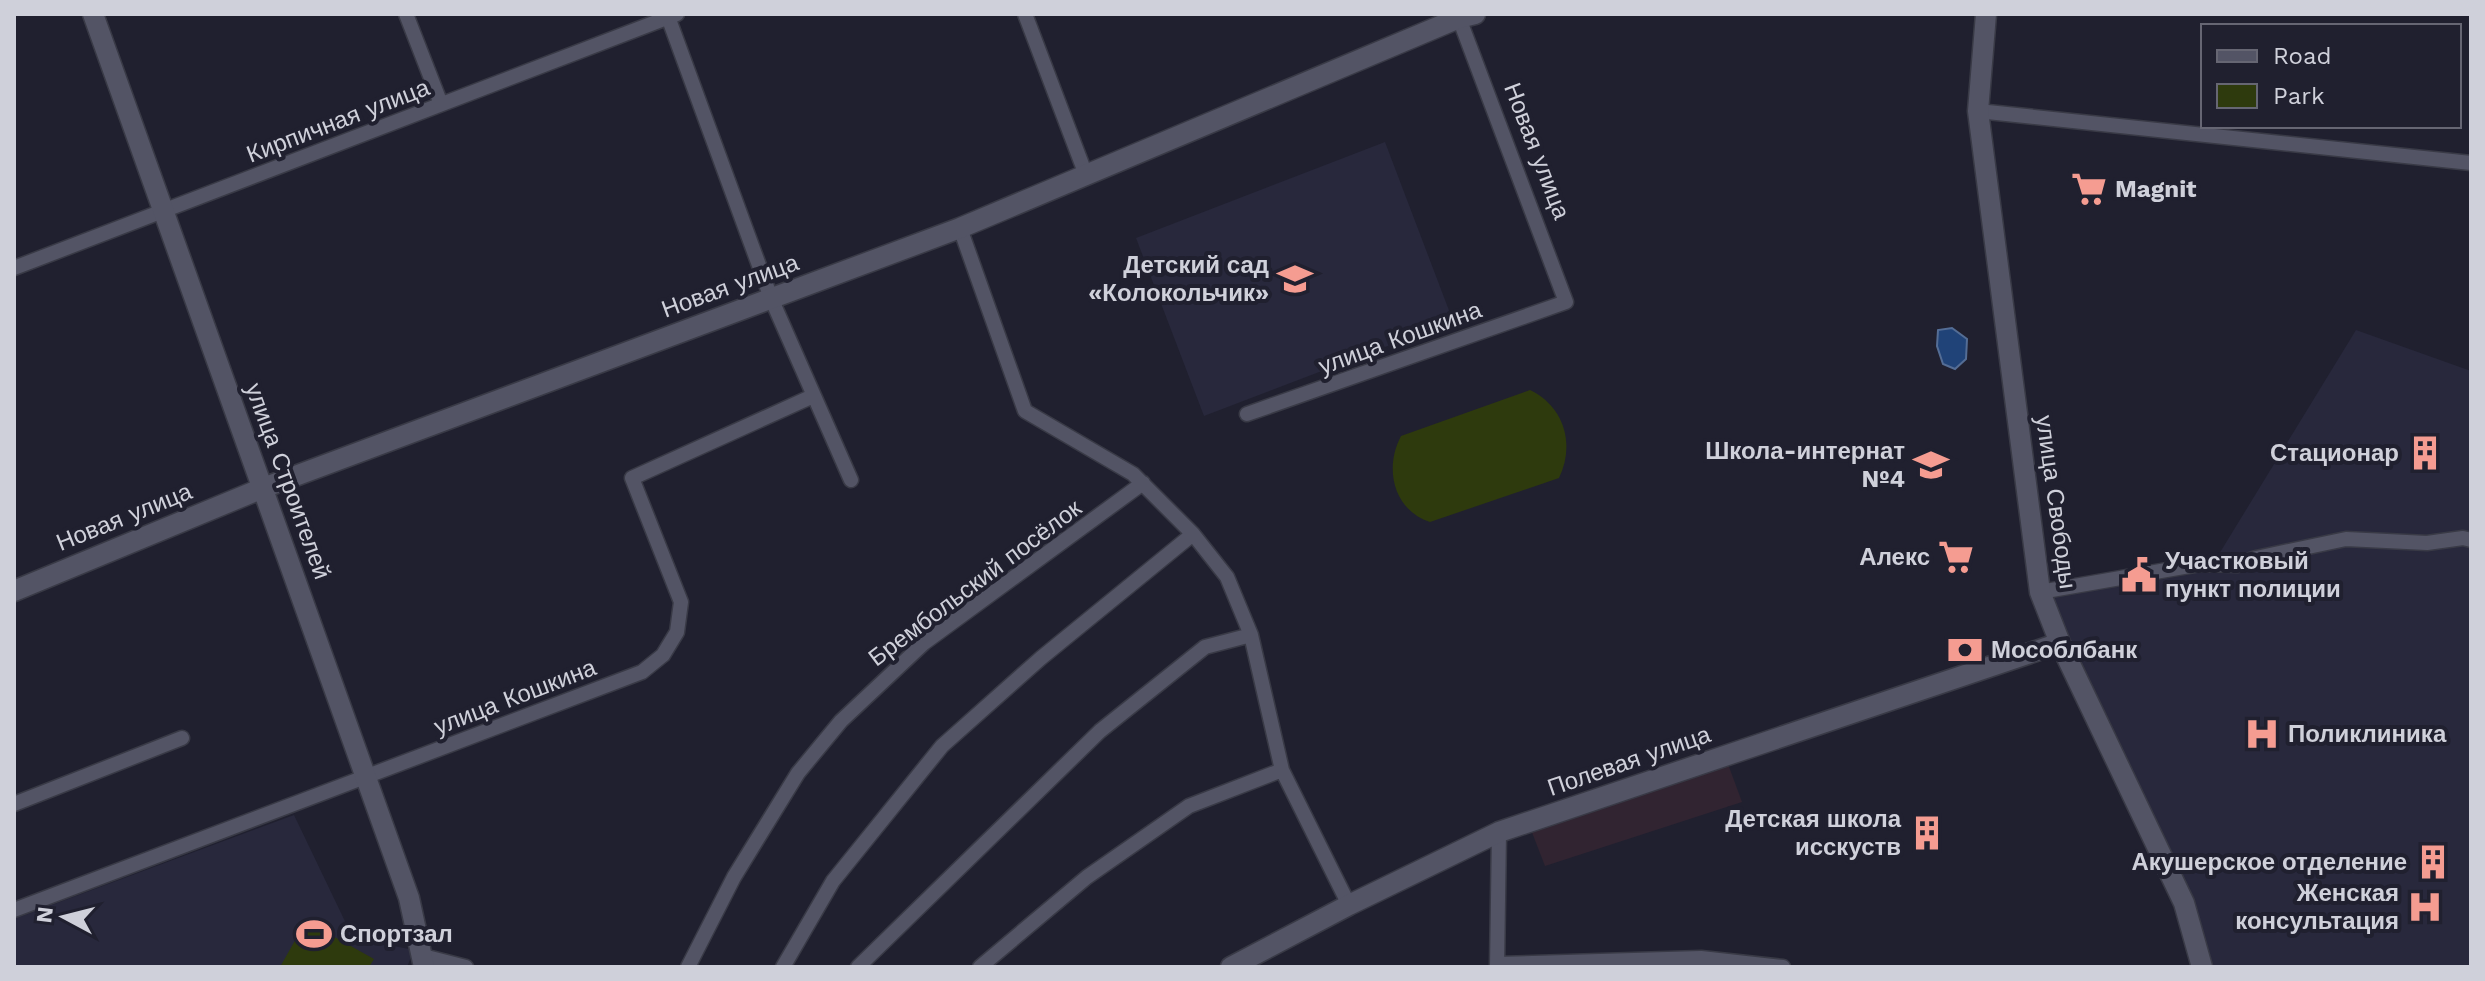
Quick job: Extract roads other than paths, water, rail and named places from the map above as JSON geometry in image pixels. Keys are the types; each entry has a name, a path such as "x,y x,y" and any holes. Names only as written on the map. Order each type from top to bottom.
{"street":[{"name":"улица Строителей","path":"93,14 409,898 424,962"},
{"path":"406,14 441,104"},
{"path":"1025,14 1086,175"},
{"name":"улица Свободы","path":"1986,14 1978,111 2040,592 2060,643 2184,903 2202,967"},
{"name":"Кирпичная улица","path":"14,268 670,15"},
{"path":"670,15 771,298 851,480"},
{"name":"Новая улица","path":"14,591 263,488 960,228 1464,15 1566,302"},
{"path":"1978,111 2471,163"},
{"path":"960,228 1025,411 1133,474 1193,534 1227,577 1251,635 1282,770 1349,905"},
{"name":"улица Кошкина","path":"1247,414 1566,302"},
{"name":"улица Кошкина","path":"14,910 642,672 663,655 677,632 681,602 632,478 813,396"},
{"name":"Брембольский посёлок","path":"688,967 734,877 798,773 841,721 924,643 1143,483"},
{"path":"783,967 833,881 942,746 1041,658 1193,534"},
{"path":"2040,592 2201,564 2237,565 2256,558 2346,539 2427,543 2463,538 2471,540"},
{"path":"858,967 1100,731 1205,647 1251,635"},
{"name":"Полевая улица","path":"1231,967 1499,832 2060,643"},
{"path":"14,804 182,738"},
{"path":"980,967 1087,877 1189,806 1282,770"},
{"path":"1499,832 1497,965 1701,958 1783,967"},
{"path":"424,962 466,967"}],"water":[{"path":"1952,328 1967,339 1966,359 1955,369 1943,364 1937,346 1938,330"}],"place":[{"name":"Magnit","path":"2089,189"},
{"name":"Детский сад «Колокольчик»","path":"1295,279"},
{"name":"Стационар","path":"2425,453"},
{"name":"Школа-интернат №4","path":"1931,465"},
{"name":"Алекс","path":"1956,557"},
{"name":"Участковый пункт полиции","path":"2139,575"},
{"name":"Мособлбанк","path":"1965,650"},
{"name":"Поликлиника","path":"2262,734"},
{"name":"Детская школа исскуств","path":"1927,833"},
{"name":"Акушерское отделение","path":"2433,862"},
{"name":"Женская консультация","path":"2425,907"},
{"name":"Спортзал","path":"314,934"}]}
